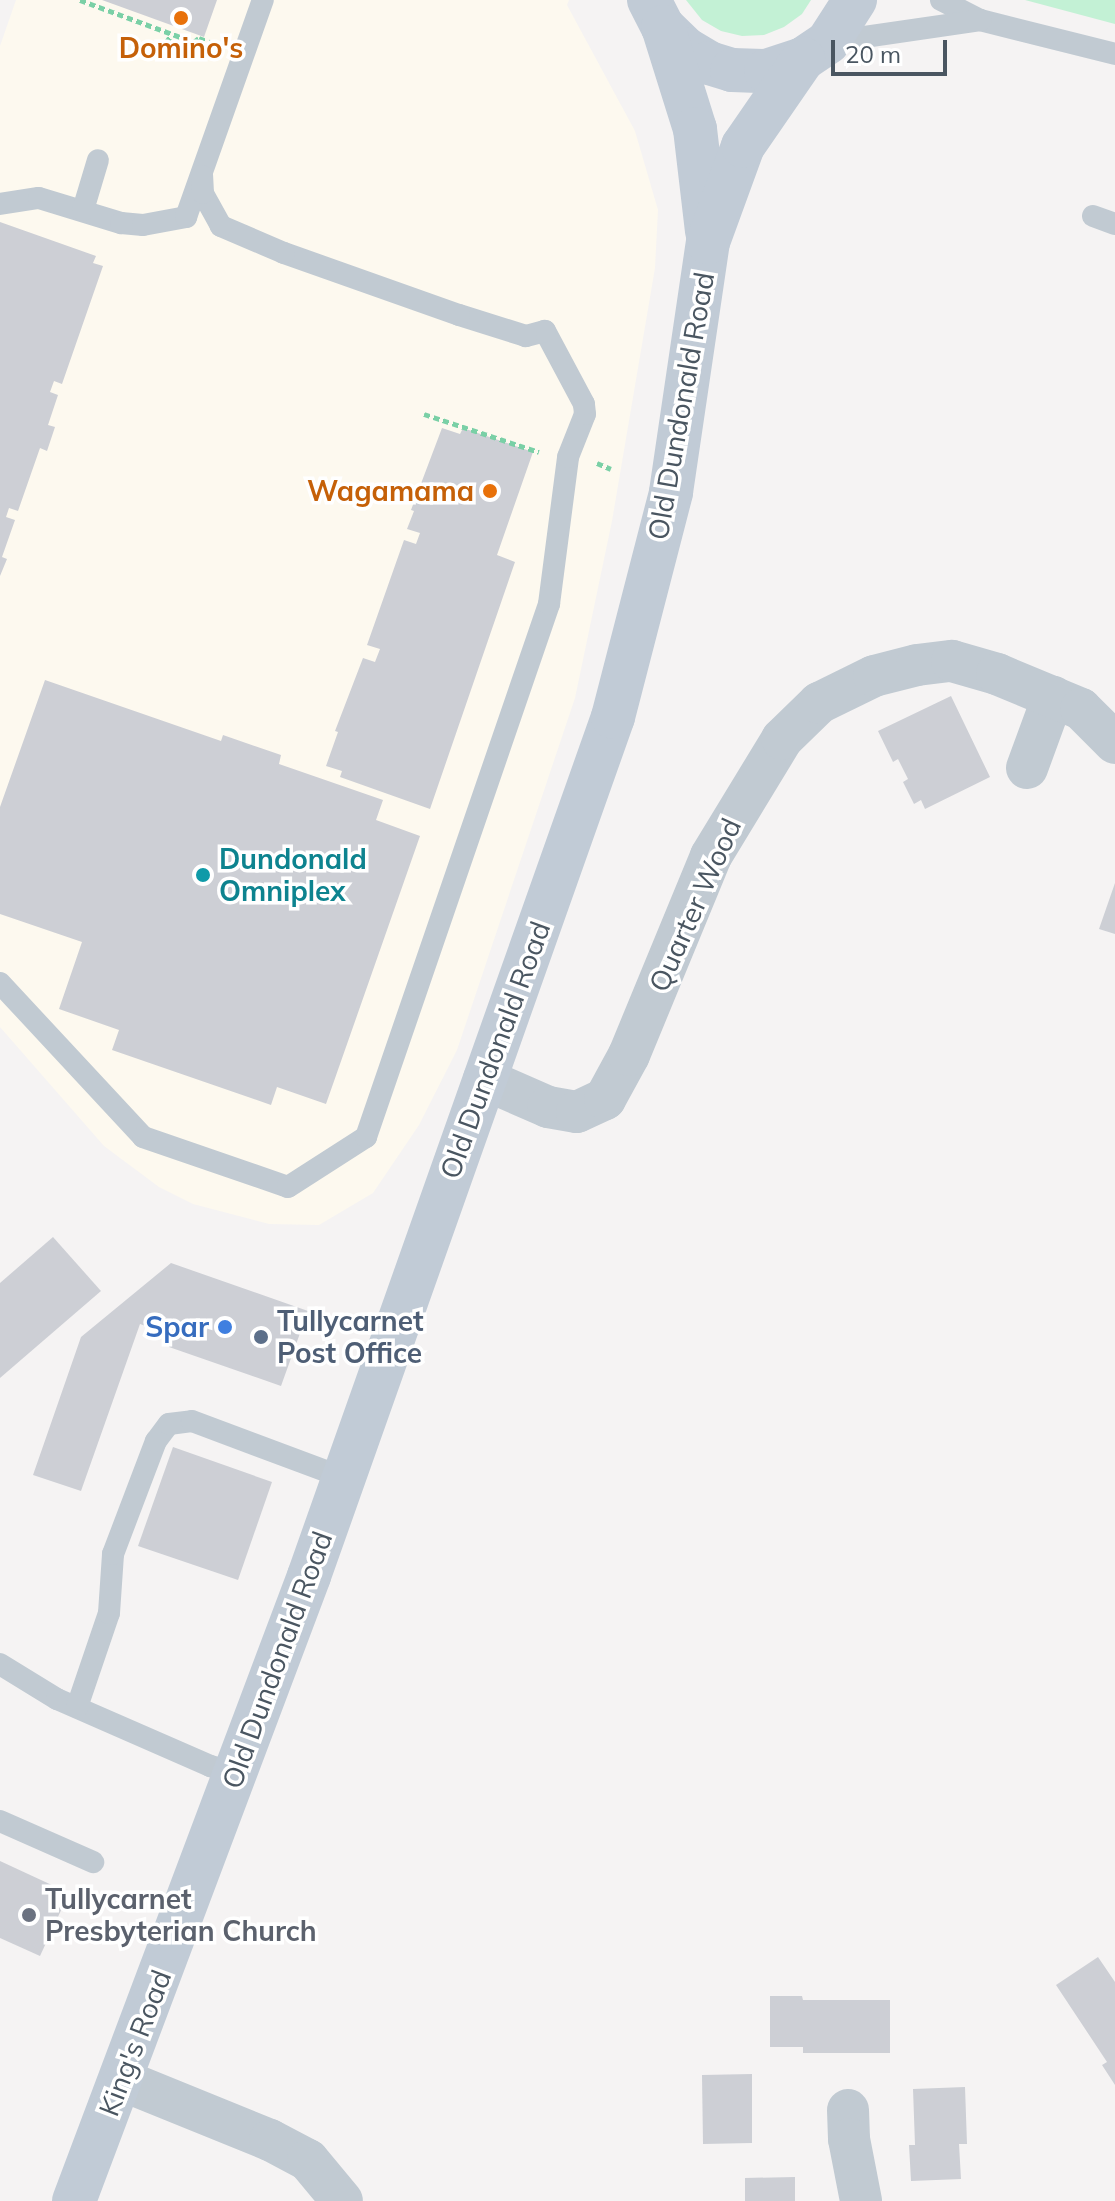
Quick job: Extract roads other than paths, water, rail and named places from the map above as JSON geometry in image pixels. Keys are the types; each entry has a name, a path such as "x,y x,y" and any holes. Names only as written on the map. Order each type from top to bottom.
{"street":[{"name":"Old Dundonald Road","path":"212,1840 613,717 671,492 708,242 743,146 815,50 844,22 855,0"},
{"name":"Old Dundonald Road","path":"656,14 695,129 708,242"},
{"path":"656,14 686,49 709,63 732,70 766,71 815,50"},
{"name":"Quarter Wood","path":"484,1079 548,1107 577,1112 605,1099 629,1055 711,856 782,739 819,703 874,676 917,665 952,661 997,674 1081,709 1115,743"},
{"path":"1027,768 1053,697"},
{"name":"King's Road","path":"74,2201 212,1840"},
{"path":"122,2080 270,2140 308,2160 342,2201"},
{"path":"848,2110 849,2139 861,2201"}],"lane":[{"path":"0,204 39,198 121,223 143,225 186,217 263,0"},
{"path":"941,0 980,20 1115,54"},
{"path":"815,50 980,20"},
{"path":"83,210 98,160"},
{"path":"0,983 143,1137 288,1187 366,1137 549,604 568,457 585,414 584,404 545,331 526,336 459,315 284,253 221,226 203,193 202,176"},
{"path":"1093,216 1115,224"},
{"path":"77,1707 109,1613 113,1554 156,1441 169,1424 192,1421 342,1477"},
{"path":"0,1664 19,1679 77,1707 210,1766 236,1773"},
{"path":"0,1821 93,1862"}],"place":[{"name":"Domino's","path":"181,18"},
{"name":"Wagamama","path":"490,491"},
{"name":"Dundonald Omniplex","path":"203,875"},
{"name":"Spar","path":"225,1327"},
{"name":"Tullycarnet Post Office","path":"261,1337"},
{"name":"Tullycarnet Presbyterian Church","path":"29,1915"}]}
